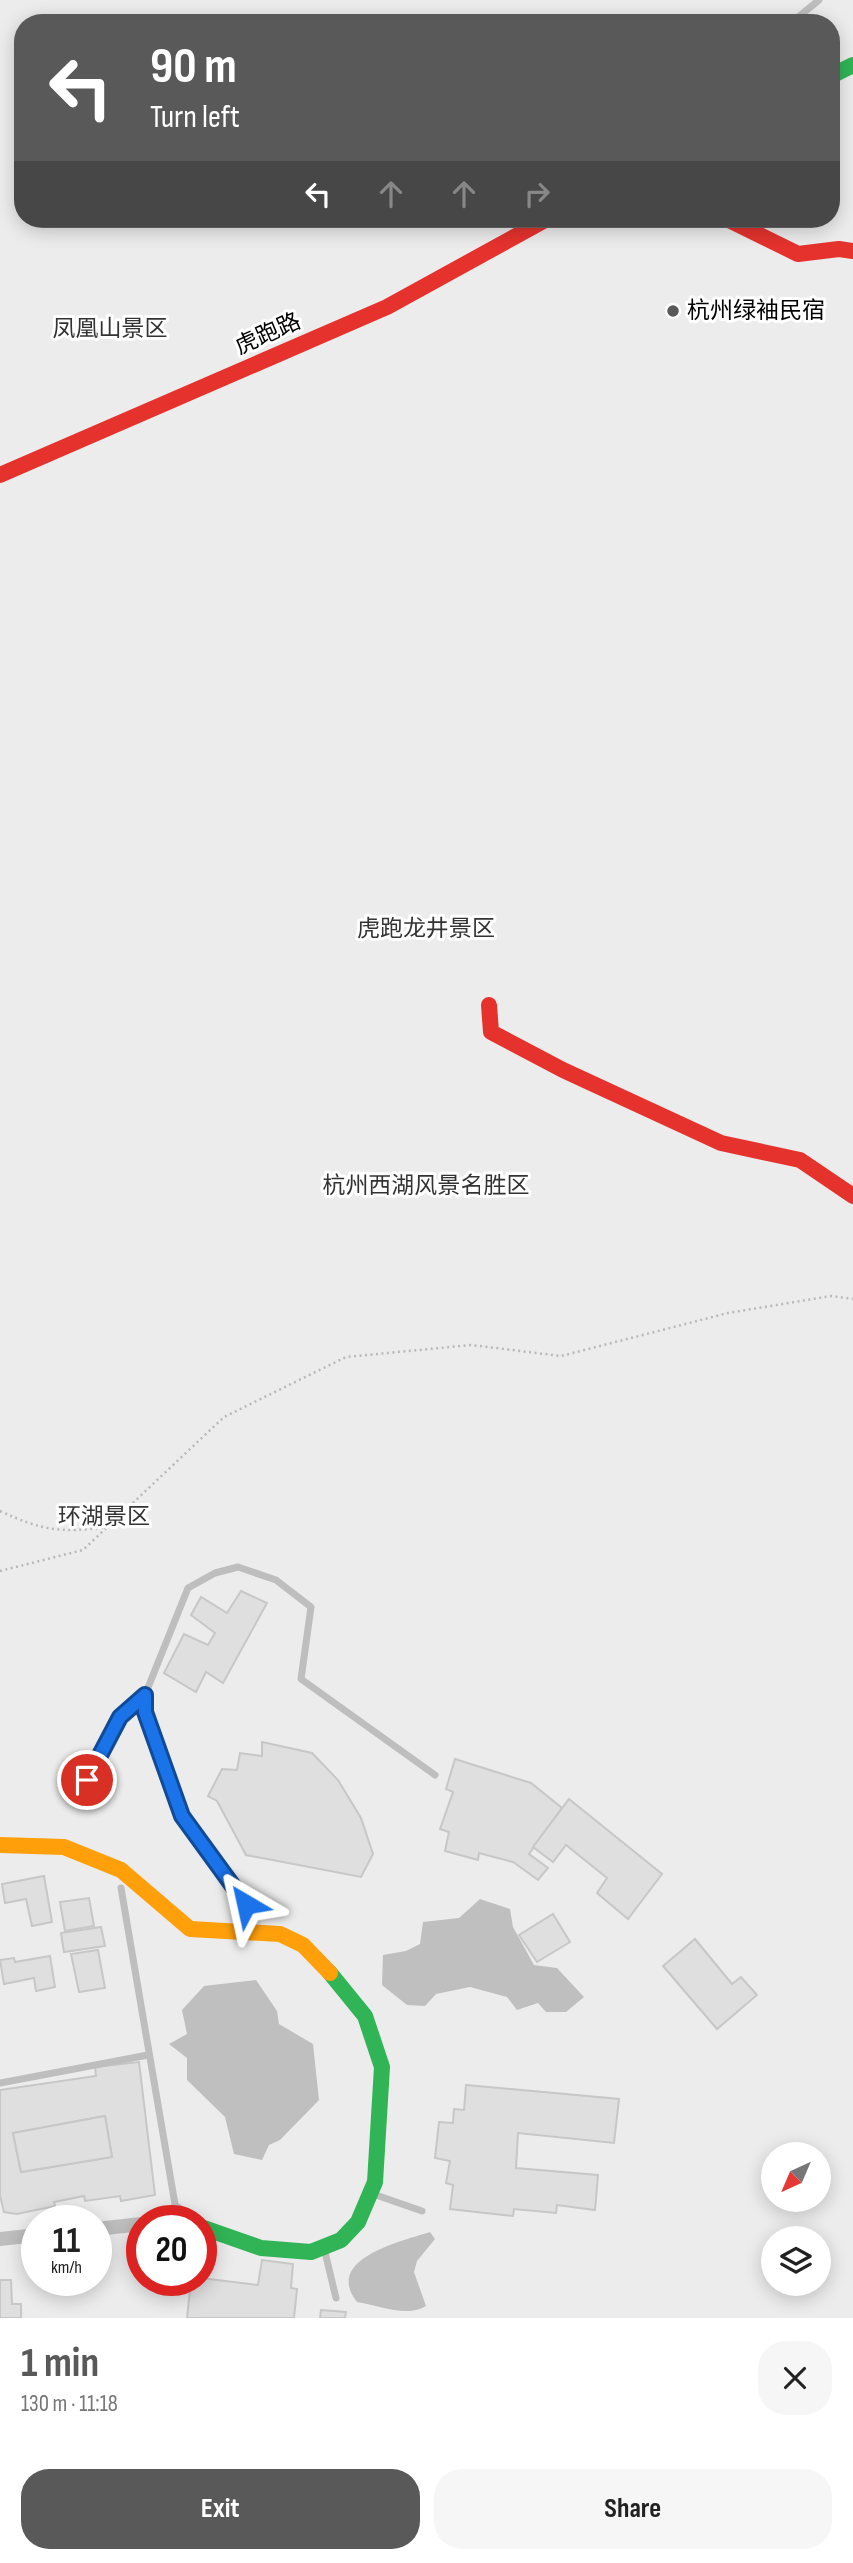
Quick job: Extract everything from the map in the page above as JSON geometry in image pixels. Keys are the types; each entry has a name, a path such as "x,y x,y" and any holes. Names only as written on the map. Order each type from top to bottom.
{"street":[{"name":"虎跑路","path":"0,475 387,307 531,228"},
{"path":"745,228 798,254 839,249 853,251"},
{"path":"489,1005 491,1032 551,1064 721,1143 800,1160 853,1195"},
{"path":"0,1845 64,1847 121,1870 190,1929 279,1934 303,1945 323,1964 365,2016 382,2067 375,2182 358,2222 341,2240 311,2252 261,2248 217,2233"},
{"path":"0,2239 21,2237"}],"lane":[{"path":"802,14 819,0"},
{"path":"252,1932 246,1904 182,1816 145,1712 145,1695 188,1588 215,1573 238,1567 276,1580 311,1607 301,1679 435,1775"},
{"path":"76,1802 120,1717 145,1695"},
{"path":"121,1888 175,2205"},
{"path":"0,2083 148,2055"},
{"path":"370,2193 422,2211"},
{"path":"323,2247 336,2298"}],"path":[{"path":"0,1571 83,1550 224,1417 346,1357 471,1345 561,1356 728,1313 831,1296 853,1299"},
{"path":"0,1511 24,1522 65,1532 107,1527"}],"green space":[{"name":"虎跑龙井景区","path":"0,0 853,0 853,2318 0,2318"}],"shaded area":[{"path":"480,1899 510,1909 513,1927 534,1965 557,1968 584,1997 566,2012 546,2012 538,2003 517,2010 507,1997 470,1987 436,1994 425,2006 407,2005 382,1985 383,1955 406,1951 420,1944 423,1922 459,1918"},
{"path":"256,1980 277,2011 279,2024 313,2044 319,2100 280,2140 269,2145 262,2160 234,2154 225,2117 187,2080 187,2058 169,2044 187,2034 182,2010 204,1986"},
{"path":"430,2232 435,2239 417,2261 414,2272 426,2306 402,2311 357,2302 349,2287 350,2274 358,2263 386,2247"}],"building":[{"path":"241,1591 267,1603 223,1683 206,1672 196,1692 164,1673 184,1634 208,1645 215,1633 191,1615 201,1597 227,1613"},
{"path":"262,1742 312,1753 338,1780 361,1818 373,1854 361,1877 246,1855 217,1801 208,1796 222,1769 237,1770 240,1753 262,1756"},
{"path":"455,1759 531,1783 562,1808 529,1854 548,1868 538,1880 513,1862 479,1853 478,1860 445,1851 449,1832 440,1829 453,1792 446,1789"},
{"path":"569,1799 662,1874 628,1919 597,1893 607,1878 566,1845 553,1862 533,1847"},
{"path":"44,1876 52,1922 32,1926 26,1899 5,1903 2,1884"},
{"path":"89,1898 94,1926 65,1931 60,1902"},
{"path":"553,1914 570,1942 537,1962 519,1935"},
{"path":"101,1927 105,1946 64,1952 61,1933"},
{"path":"695,1939 732,1984 741,1977 757,1995 717,2029 663,1966"},
{"path":"98,1950 105,1988 79,1992 71,1954"},
{"path":"50,1956 55,1987 36,1991 34,1978 4,1984 0,1960 14,1958 15,1962"},
{"path":"139,2062 155,2195 121,2201 120,2196 85,2201 84,2196 54,2202 55,2205 21,2205 21,2213 17,2214 4,2212 0,2196 0,2090 96,2076 95,2067","holes":["105,2116 112,2157 21,2172 13,2133"]},
{"path":"466,2085 619,2099 614,2143 518,2133 516,2168 598,2175 595,2210 557,2205 556,2213 514,2209 513,2216 450,2209 453,2185 446,2183 450,2161 435,2158 439,2122 453,2123 454,2109 464,2110"},
{"path":"105,2116 112,2157 21,2172 13,2133"},
{"path":"262,2260 293,2264 291,2288 297,2289 294,2318 187,2318 189,2296 217,2296 217,2280 258,2285"},
{"path":"0,2280 11,2280 12,2304 21,2304 21,2318 0,2318"},
{"path":"321,2310 346,2312 345,2318 320,2318"}],"traffic: fast":[{"path":"840,72 853,65"},
{"path":"217,2233 261,2248 311,2252 341,2240 358,2222 375,2182 382,2067 365,2016 330,1973"}],"traffic: slow":[{"path":"0,1845 64,1847 121,1870 190,1929 280,1934 303,1945 330,1973"}],"traffic: jam":[{"path":"0,475 387,307 531,228"},
{"path":"745,228 798,254 839,249 853,251"},
{"path":"489,1005 491,1032 563,1070 721,1143 800,1160 853,1196"}],"place":[{"name":"杭州绿袖民宿","path":"673,311"}],"route":[{"path":"87,1780 120,1717 145,1695 145,1712 182,1816 246,1904"}],"park label":[{"name":"凤凰山景区","path":"110,329"},
{"name":"杭州西湖风景名胜区","path":"426,1186"},
{"name":"环湖景区","path":"104,1517"}]}
